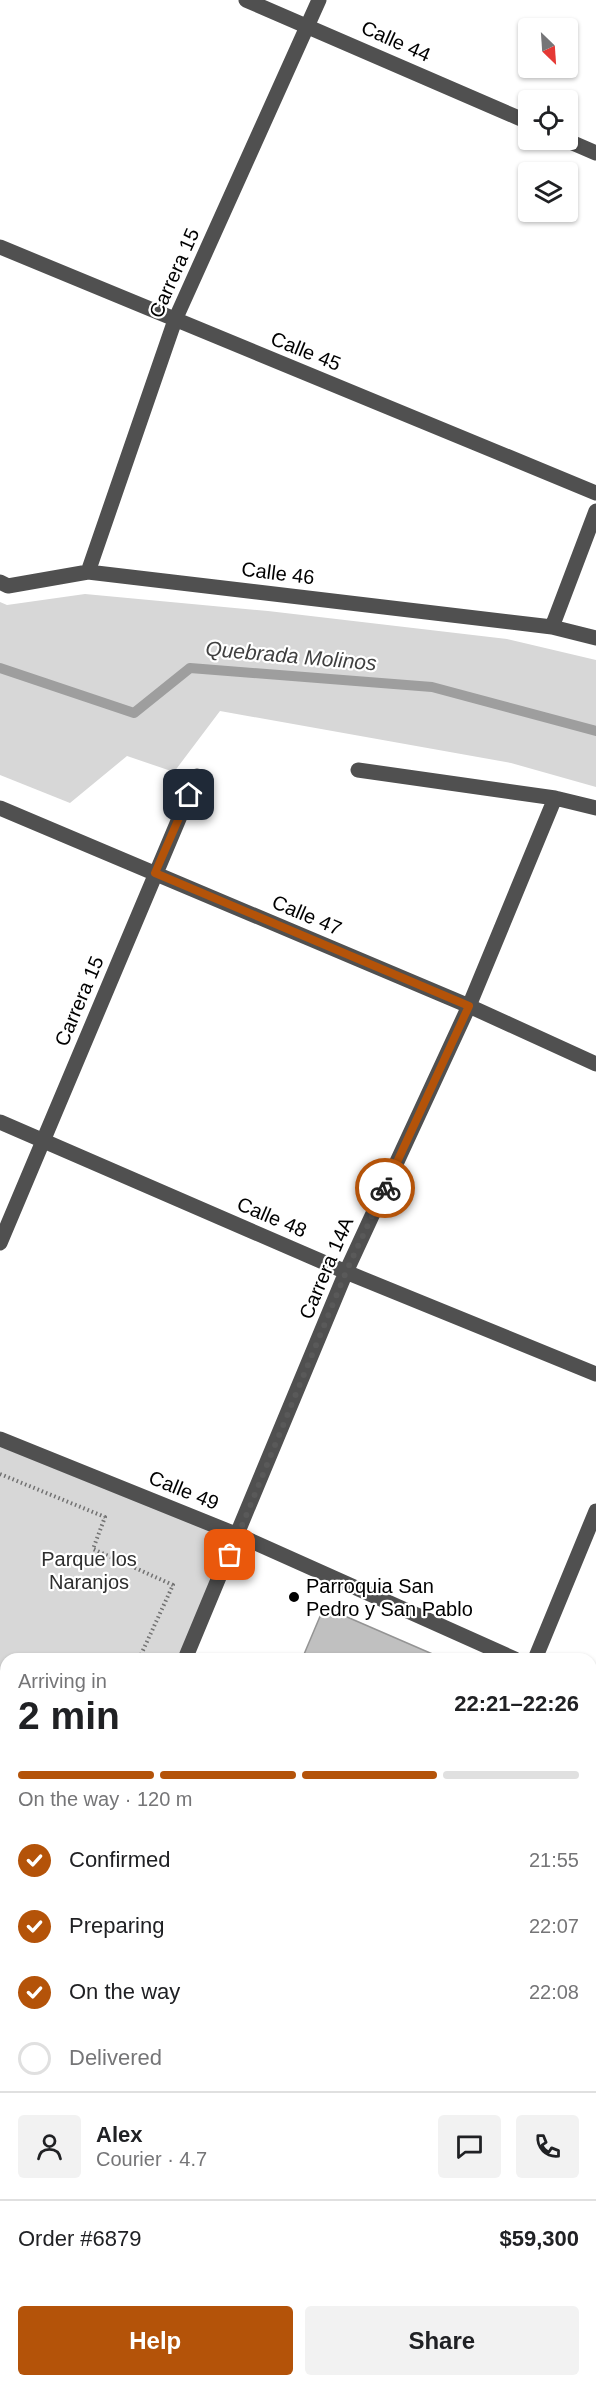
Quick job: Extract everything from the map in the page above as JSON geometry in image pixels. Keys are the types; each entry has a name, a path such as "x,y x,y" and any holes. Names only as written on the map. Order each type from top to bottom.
{"street":[{"name":"Calle 44","path":"246,0 518,118"},
{"name":"Carrera 15","path":"88,572 175,320 319,0"},
{"path":"578,145 596,153"},
{"name":"Calle 45","path":"0,247 596,493"},
{"path":"552,627 596,511"},
{"name":"Calle 46","path":"0,582 8,586 88,572 552,627 596,638"},
{"path":"358,770 555,798 596,808"},
{"name":"Carrera 15","path":"0,1243 197,776"},
{"name":"Carrera 14A","path":"188,1653 346,1272 469,1006 555,798"},
{"name":"Calle 47","path":"0,808 469,1006 596,1064"},
{"name":"Calle 48","path":"0,1122 346,1272 596,1374"},
{"name":"Calle 49","path":"0,1439 238,1535 502,1653"},
{"path":"537,1653 596,1511"}],"path":[{"path":"0,1474 105,1517 93,1549 173,1585 142,1653"}],"green space":[{"path":"85,594 268,611 507,639 596,660 596,787 511,763 220,711 174,772 127,756 70,803 0,775 0,602 7,605"},
{"name":"Parque los Naranjos","path":"0,1439 238,1535 188,1653 0,1653"}],"building":[{"path":"324,1607 430,1653 305,1653"}],"waterway":[{"name":"Quebrada Molinos","path":"0,668 134,713 190,668 432,687 596,731"}],"way so far":[{"path":"230,1555 346,1272 385,1188"}],"place":[{"name":"Parroquia San Pedro y San Pablo","path":"294,1597"}],"route":[{"path":"189,795 155,873 469,1006 385,1188"}]}
